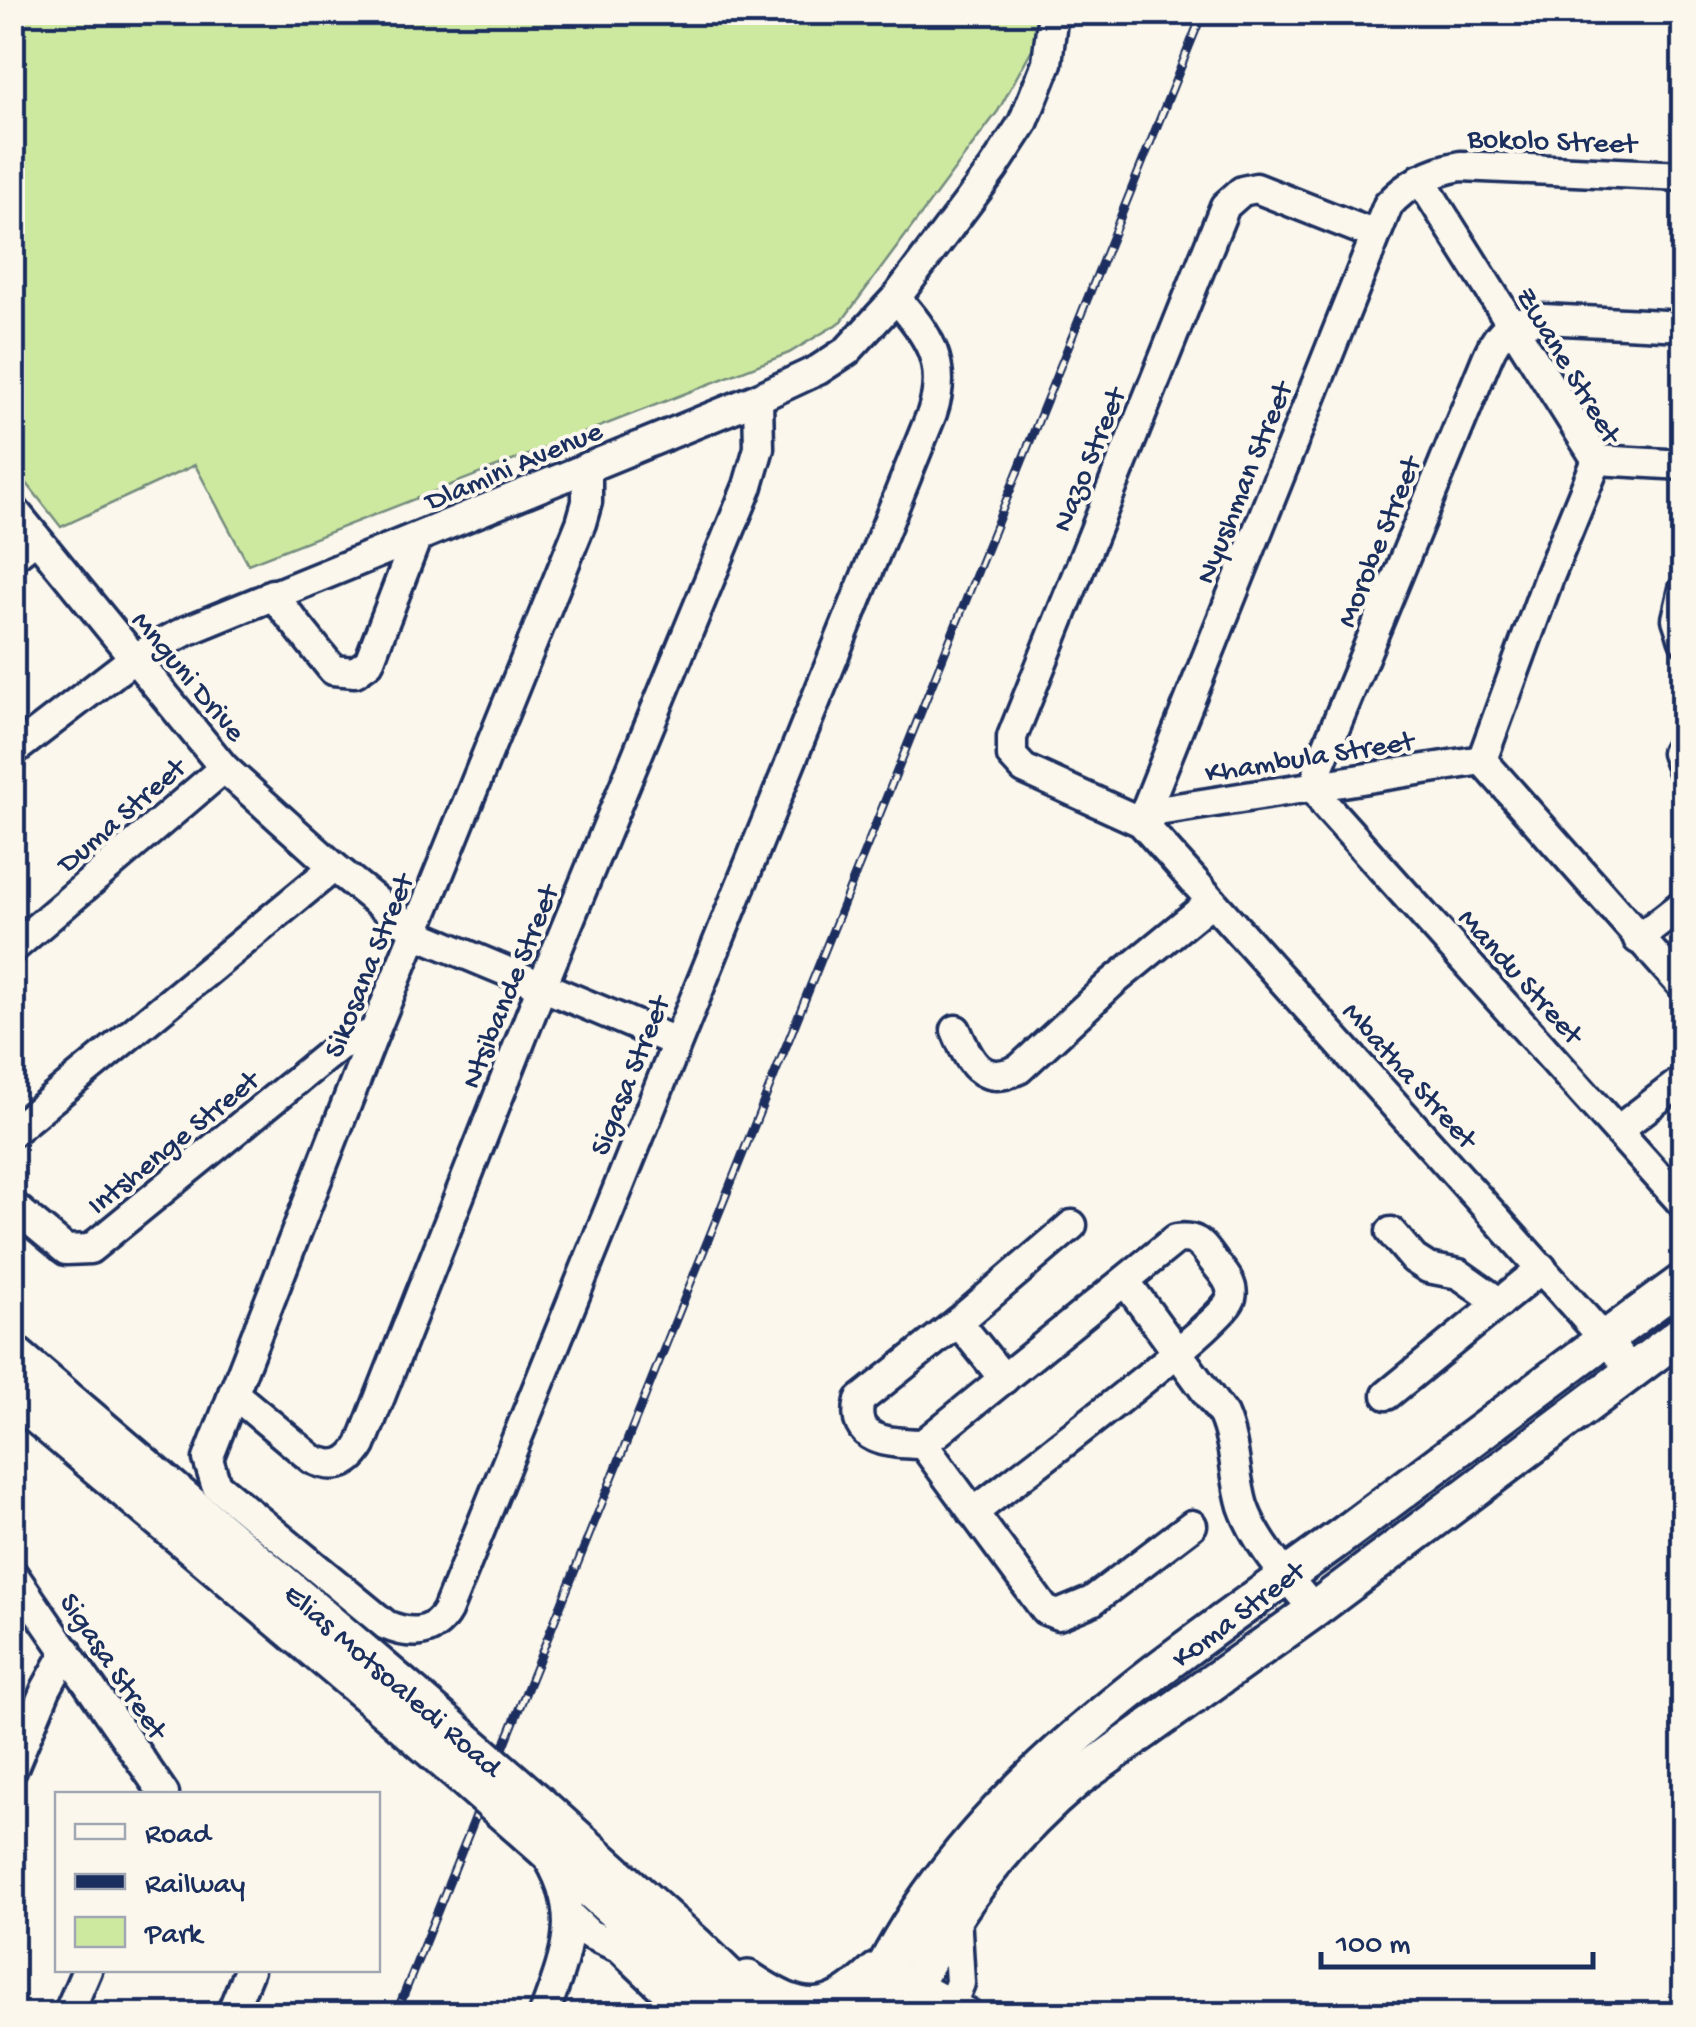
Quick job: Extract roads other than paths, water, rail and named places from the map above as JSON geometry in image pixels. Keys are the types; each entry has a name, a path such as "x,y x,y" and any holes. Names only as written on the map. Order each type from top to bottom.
{"main road":[{"name":"Koma Street","path":"863,2014 892,1956 972,1840 1025,1782 1132,1694 1287,1576 1684,1281"},
{"name":"Koma Street","path":"908,2000 956,1914 1007,1846 1045,1805 1314,1610 1684,1332"},
{"name":"Elias Motsoaledi Road","path":"12,1352 531,1824 730,2014"},
{"name":"Elias Motsoaledi Road","path":"12,1394 404,1707"},
{"name":"Elias Motsoaledi Road","path":"531,1824 697,1946 767,2014"},
{"path":"697,1946 780,2001 815,2007 850,1996 892,1956"}],"street":[{"name":"Dlamini Avenue","path":"12,752 134,658 272,594 758,398 818,370 847,351 896,298 993,170 1023,122 1047,63 1053,12"},
{"name":"Bokolo Street","path":"1420,179 1461,166 1684,176"},
{"name":"Nyushman Street","path":"1143,818 1375,235 1388,206 1420,179"},
{"name":"Zwane Street","path":"1420,179 1597,460 1482,760"},
{"name":"Nazo Street","path":"1143,818 1020,767 1013,758 1011,743 1206,247 1230,200 1242,190 1256,188 1375,235"},
{"name":"Sigasa Street","path":"216,1486 386,1625 418,1633 442,1620 938,395 938,365 928,340 896,298"},
{"path":"1510,324 1543,319 1684,326"},
{"name":"Morobe Street","path":"1314,788 1320,764 1486,358 1510,324"},
{"name":"Ntsibande Street","path":"233,1392 312,1460 337,1466 356,1453 542,986 748,486 758,448 758,398"},
{"path":"1597,460 1684,465"},
{"name":"Sikosana Street","path":"216,1486 209,1468 210,1452 374,1032 582,524 587,502 587,468"},
{"name":"Mnguni Drive","path":"12,508 224,768 334,867 416,932 676,1042"},
{"path":"12,557 36,538"},
{"path":"272,594 333,670 355,672 369,662 416,539"},
{"path":"1684,589 1678,619 1684,640"},
{"path":"1684,739 1676,753 1684,774"},
{"path":"1482,760 1684,988"},
{"name":"Khambula Street","path":"1143,818 1482,760"},
{"name":"Duma Street","path":"12,949 224,768"},
{"name":"Mandu Street","path":"1314,788 1684,1205"},
{"name":"Mbatha Street","path":"1143,818 1212,901 1632,1370"},
{"path":"12,1132 334,867"},
{"path":"956,1030 969,1058 986,1073 1004,1076 1019,1069 1113,982 1212,901"},
{"path":"1638,938 1684,903"},
{"name":"Intshenge Street","path":"12,1205 66,1250 90,1249 340,1045 374,1032"},
{"path":"1618,1130 1684,1079"},
{"path":"974,1513 1178,1351 1228,1307 1232,1296 1230,1284 1200,1243 1190,1237 1176,1239 923,1444 885,1443 864,1431 857,1414 860,1400 1072,1225"},
{"path":"1391,1232 1414,1259 1428,1268 1459,1274 1500,1303"},
{"path":"1387,1395 1542,1268"},
{"path":"1126,1282 1224,1414 1232,1436 1246,1513 1314,1610"},
{"path":"958,1322 1004,1379"},
{"path":"923,1444 1045,1610 1058,1615 1092,1601 1192,1525"},
{"name":"Sigasa Street","path":"12,1572 163,1792"},
{"path":"12,1770 67,1651"},
{"path":"531,1824 559,1876 570,1916 561,1971 544,2014"},
{"path":"908,2000 956,2011 960,1984 956,1914"},
{"path":"570,1916 600,1940 620,1948 689,2014"},
{"path":"561,1971 572,1956 600,1940"},
{"path":"68,2014 85,1972"},
{"path":"231,2014 248,1972"}],"railway":[{"path":"396,2014 1203,12"}]}
